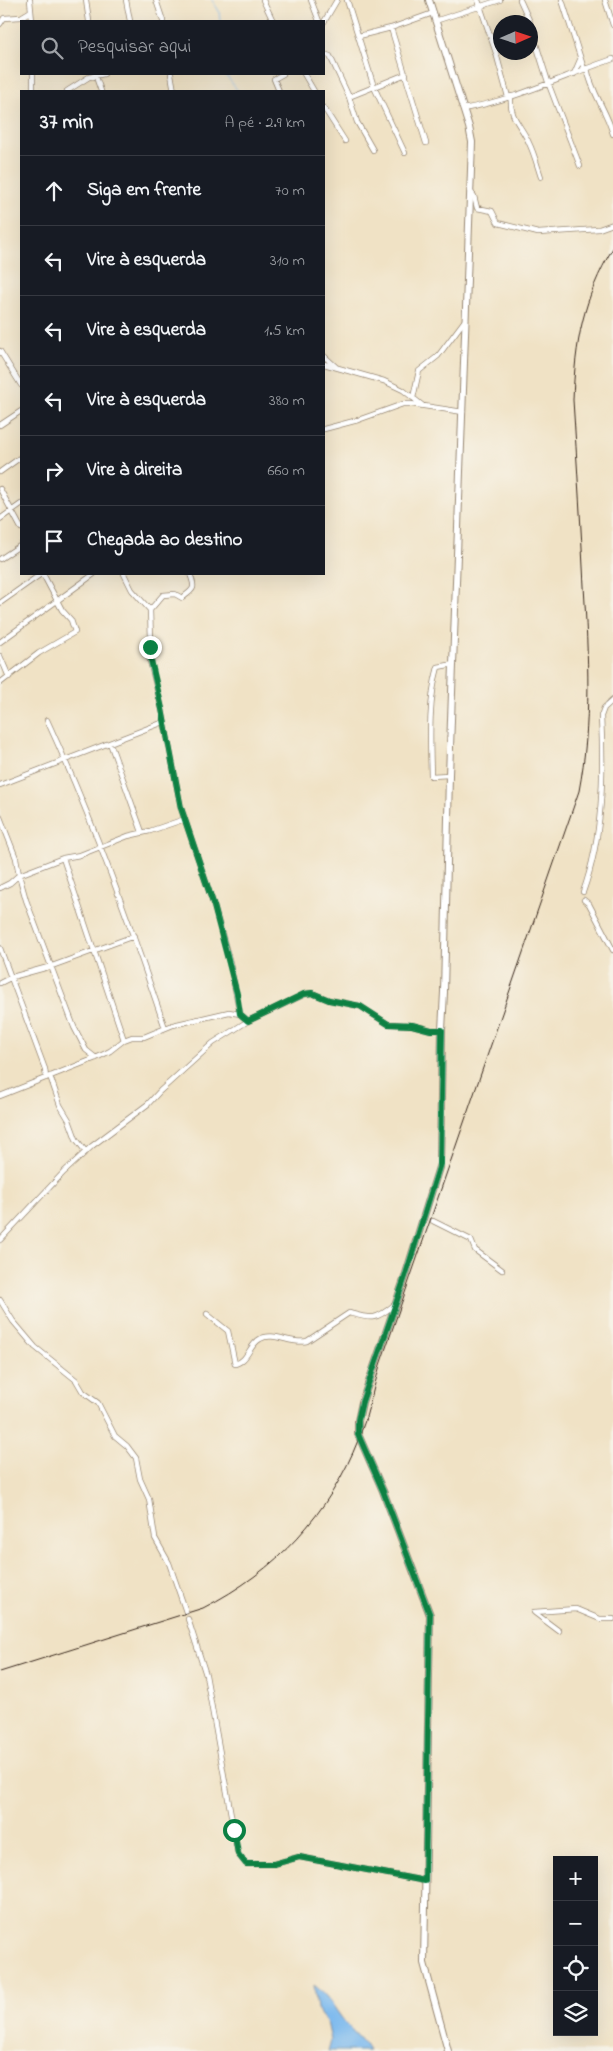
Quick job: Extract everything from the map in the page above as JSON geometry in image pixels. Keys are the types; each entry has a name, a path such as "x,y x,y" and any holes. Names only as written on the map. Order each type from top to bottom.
{"street":[{"path":"30,0 32,20"},
{"path":"86,0 89,20"},
{"path":"127,0 130,20"},
{"path":"156,0 163,20"},
{"path":"263,0 273,20"},
{"path":"311,0 319,20"},
{"path":"325,20 337,0"},
{"path":"347,0 374,87 405,153"},
{"path":"429,0 472,142 449,775 440,1164 362,1402 358,1420 358,1434 383,1491 430,1615 424,1962 427,1980 448,2051"},
{"path":"478,0 510,96 510,106 513,115 529,141 540,176"},
{"path":"435,21 500,0"},
{"path":"520,0 526,15"},
{"path":"562,0 580,60 585,68 589,82 602,105 613,134"},
{"path":"605,0 613,25"},
{"path":"0,24 4,18 21,17 31,11"},
{"path":"359,36 392,28 433,14"},
{"path":"392,28 426,143"},
{"path":"538,50 549,85 580,166"},
{"path":"325,54 330,56 349,98 357,122 373,150"},
{"path":"463,109 549,85 585,68 613,59"},
{"path":"574,74 580,60"},
{"path":"349,98 406,74"},
{"path":"32,90 33,75"},
{"path":"69,90 96,75 101,90"},
{"path":"171,75 174,90"},
{"path":"279,90 274,79 281,75"},
{"path":"305,75 313,90"},
{"path":"325,110 345,141"},
{"path":"325,122 330,119"},
{"path":"470,192 474,196 477,208 482,211 492,211 498,223 531,232 599,229 613,224"},
{"path":"412,398 419,371 438,356 466,319"},
{"path":"0,351 20,383"},
{"path":"325,357 336,367"},
{"path":"325,364 384,381 403,390 423,406"},
{"path":"325,429 358,420 396,406 411,404 463,412"},
{"path":"0,425 20,412"},
{"path":"0,472 20,459"},
{"path":"0,489 20,526"},
{"path":"0,519 20,505"},
{"path":"0,559 20,545"},
{"path":"0,603 41,575"},
{"path":"0,683 39,653 75,632 71,620 62,610 43,575"},
{"path":"0,642 93,575"},
{"path":"124,575 132,590 150,610 150,656 181,808 214,906 240,1014"},
{"path":"150,610 163,595 174,594 182,598 192,590 194,585 190,575"},
{"path":"0,656 9,677"},
{"path":"449,775 431,776 430,737 434,681 438,667 454,664"},
{"path":"584,892 591,871 602,794 601,716 604,708 613,700"},
{"path":"48,720 66,760 100,847 166,1028"},
{"path":"0,785 164,722"},
{"path":"110,743 142,832"},
{"path":"0,816 16,858 18,875 81,1040 86,1050 96,1058"},
{"path":"0,888 10,883 18,875 63,858 72,858 128,836 185,819"},
{"path":"63,858 124,1040"},
{"path":"584,900 589,904 613,950"},
{"path":"0,983 12,977 52,966 134,936"},
{"path":"0,948 48,1077 76,1139 86,1152"},
{"path":"0,1240 28,1209 86,1152 148,1104 213,1043 248,1021 304,994 312,993 329,1000 360,1006 388,1024 412,1025 431,1030 442,1030"},
{"path":"0,1096 96,1058 132,1037 144,1037 166,1028 229,1012 240,1014 248,1021"},
{"path":"433,1221 471,1240 475,1250 502,1270"},
{"path":"0,1300 13,1321 35,1347 76,1380 83,1392 98,1403 115,1436 127,1446 136,1458 140,1479 149,1499 155,1538 169,1564 186,1612"},
{"path":"207,1314 228,1332 235,1364 244,1360 259,1339 267,1337 300,1343 307,1341 349,1313 370,1319 378,1317 395,1304"},
{"path":"559,1631 534,1612 576,1609 600,1619 613,1618"},
{"path":"188,1620 206,1675 238,1854 246,1864 274,1864 299,1857 425,1881"}],"water":[{"path":"314,1985 327,1997 369,2051 328,2051 331,2040 327,2022 317,2009"}],"waterway":[{"path":"212,0 219,11 220,20"},
{"path":"226,75 237,90"}],"railway":[{"path":"0,1672 203,1608 229,1593 254,1577 297,1538 316,1516 347,1466 359,1438 380,1365 579,791 586,740 588,663 573,400 574,379 582,321 594,285 613,248"}],"route":[{"path":"150,647 149,653 181,808 214,906 237,994 240,1014 248,1021 304,994 312,993 329,1000 360,1006 388,1024 405,1024 422,1029 442,1030 442,1137 440,1164 436,1182 405,1277 362,1402 358,1420 358,1434 383,1491 430,1615 425,1881 299,1857 274,1864 246,1864 238,1854 234,1830"}]}
